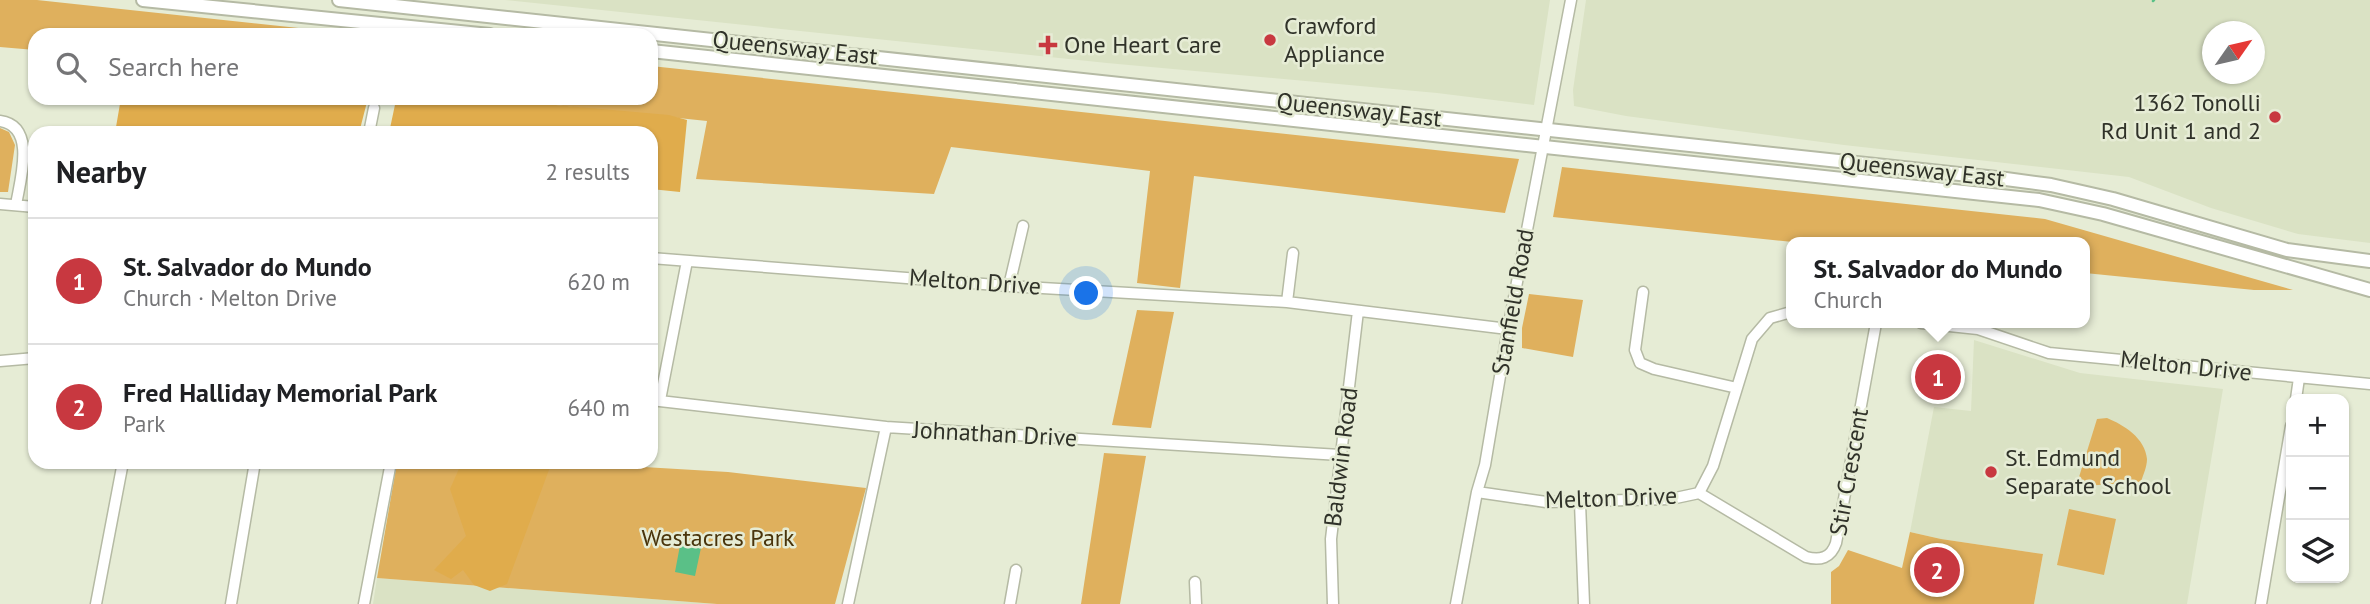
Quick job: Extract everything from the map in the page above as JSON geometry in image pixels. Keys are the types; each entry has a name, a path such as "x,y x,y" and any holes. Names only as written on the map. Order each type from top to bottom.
{"main road":[{"path":"143,0 420,28"},
{"name":"Queensway East","path":"340,0 394,3 619,28"},
{"name":"Queensway East","path":"658,32 1546,131 2006,178 2051,185 2113,200 2287,250 2370,261"},
{"name":"Queensway East","path":"658,52 2039,201 2103,214 2370,290"}],"street":[{"name":"Stanfield Road","path":"1456,604 1477,492 1485,464 1571,0"},
{"path":"390,25 394,3"},
{"path":"370,126 374,108"},
{"path":"0,121 12,124 23,143 16,205"},
{"path":"0,204 28,206"},
{"path":"1009,286 1023,226"},
{"path":"1287,302 1293,253"},
{"name":"Melton Drive","path":"658,259 1009,286 1287,302 1508,329"},
{"path":"658,391 687,261"},
{"path":"1643,292 1635,351 1640,363 1654,369 1737,388"},
{"name":"Baldwin Road","path":"1333,604 1331,539 1358,311"},
{"name":"Melton Drive","path":"1477,492 1546,502 1580,503 1671,499 1699,493 1713,466 1752,339 1770,318 1786,313"},
{"name":"Stir Crescent","path":"1699,493 1806,557 1820,559 1829,555 1836,543 1875,328"},
{"name":"Melton Drive","path":"1968,328 2049,353 2370,384"},
{"path":"0,361 28,359"},
{"path":"2297,394 2300,378"},
{"name":"Johnathan Drive","path":"658,400 886,427 1340,455"},
{"path":"848,604 886,427"},
{"path":"2261,604 2286,456"},
{"path":"96,604 122,469"},
{"path":"231,604 254,469"},
{"path":"364,604 390,469"},
{"path":"1580,503 1584,604"},
{"path":"1010,604 1016,570"},
{"path":"1195,582 1196,604"}],"shaded area":[{"path":"505,0 1550,0 1534,105"},
{"path":"1586,0 2370,0 2370,243 2298,234 2211,208 2129,177 1844,145 1626,116 1574,106 1573,90"},
{"path":"120,105 366,105 361,126 116,126"},
{"path":"395,105 556,105 669,115 687,120 680,192 658,190 658,126 390,126"},
{"path":"1974,340 2080,373 2223,389 2187,604 2034,604 2043,554 1910,532 1934,407 1971,411"},
{"path":"459,469 549,469 507,584 490,591 474,585 463,570 451,579 434,570 466,536 450,489"},
{"path":"681,540 702,543 695,576 675,572"},
{"path":"377,578 717,604 373,604"}],"green space":[{"path":"0,0 37,0 299,28 28,28 28,49 0,47"},
{"path":"658,67 1519,159 1505,213 1194,176 1180,288 1137,283 1150,171 951,147 934,194 696,179 707,121 554,105 658,105"},
{"path":"0,128 9,132 15,145 8,192 0,192"},
{"path":"1562,167 2045,219 2293,290 2254,290 2090,274 2090,237 1786,237 1786,241 1553,217"},
{"path":"1529,294 1583,300 1573,357 1522,348 1522,328"},
{"path":"1137,310 1174,312 1151,428 1112,425"},
{"path":"2107,418 2127,429 2142,445 2147,459 2141,482 2084,486 2079,477 2097,419"},
{"path":"1104,453 1146,456 1120,604 1081,604"},
{"name":"Westacres Park","path":"658,468 728,472 866,488 835,604 717,604 377,578 396,469"},
{"path":"2069,509 2116,519 2104,575 2057,565"},
{"path":"1910,532 2043,554 2034,604 1831,604 1831,572 1839,566 1848,550 1902,568"}],"place":[{"name":"Crawford Appliance","path":"1270,40"},
{"name":"One Heart Care","path":"1048,45"},
{"name":"1362 Tonolli Rd Unit 1 and 2","path":"2275,117"},
{"name":"St. Salvador do Mundo","path":"1938,377"},
{"name":"St. Edmund Separate School","path":"1991,472"},
{"name":"Fred Halliday Memorial Park","path":"1937,570"}]}
